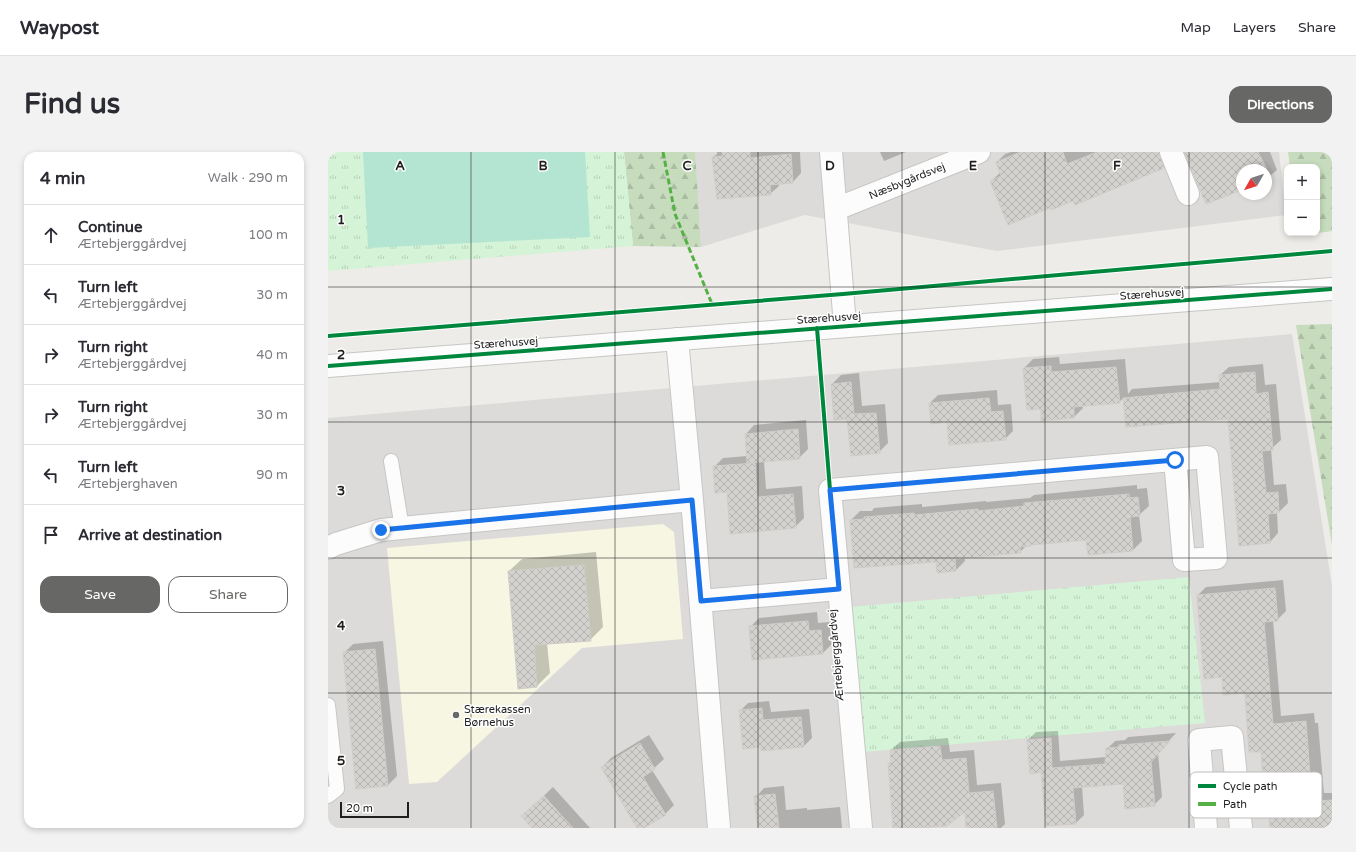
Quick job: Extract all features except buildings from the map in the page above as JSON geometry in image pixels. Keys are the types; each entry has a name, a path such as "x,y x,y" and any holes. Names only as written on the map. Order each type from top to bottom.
{"street":[{"path":"831,152 845,326"},
{"name":"Næsbygårdsvej","path":"836,209 979,152"},
{"path":"1170,152 1188,194"},
{"name":"Stærehusvej","path":"328,366 1332,289"},
{"path":"677,339 701,601 719,828"},
{"name":"Ærtebjerggårdvej","path":"861,828 830,490 1175,460"},
{"path":"328,548 336,544 381,530 692,500"},
{"path":"701,601 839,589"},
{"path":"1201,772 1198,740 1232,737 1235,772"},
{"path":"1205,818 1206,828"},
{"path":"1240,818 1241,828"}],"lane":[{"path":"391,461 402,528"},
{"path":"328,705 337,789 328,796"}],"shaded area":[{"path":"694,152 1279,152 1284,197 1284,215 997,251 805,215 701,247"},
{"path":"1292,334 1332,586 1332,828 328,828 328,418"},
{"name":"Stærekassen Børnehus","path":"663,524 674,532 683,639 582,648 437,782 409,784 387,548"}],"green space":[{"path":"328,152 624,152 633,246 328,271"},
{"path":"363,152 585,152 590,237 368,248"},
{"path":"624,152 695,152 701,247 633,246"},
{"path":"1288,152 1332,152 1332,231 1320,233 1320,164 1290,164"},
{"path":"1332,324 1332,545 1296,325"},
{"path":"1189,577 1205,723 863,752 850,607"}],"marked path":[{"path":"663,152 675,214 712,304"}],"cycle path":[{"path":"328,336 843,294 1332,251"},
{"path":"328,366 1332,289"},
{"path":"817,328 830,490"}],"place":[{"name":"Stærekassen Børnehus","path":"456,715"}],"route":[{"path":"381,530 692,500 701,601 839,589 830,490 1175,460"}]}
